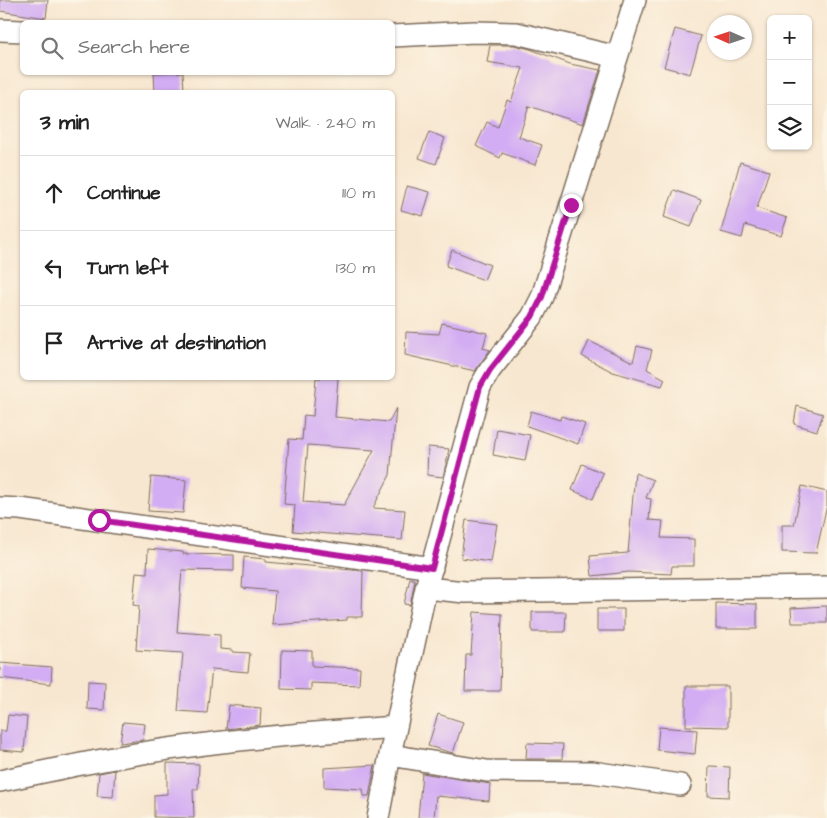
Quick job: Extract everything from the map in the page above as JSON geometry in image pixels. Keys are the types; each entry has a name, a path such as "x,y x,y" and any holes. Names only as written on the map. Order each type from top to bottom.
{"street":[{"path":"378,818 426,588 480,387 490,370 532,317 542,297 635,0"},
{"path":"0,30 20,31"},
{"path":"395,36 475,32 516,33 617,57"},
{"path":"0,508 20,508 432,568"},
{"path":"426,588 465,592 827,587"},
{"path":"0,782 77,765 183,747 273,736 396,727"},
{"path":"390,755 487,771 592,772 680,785"}],"building":[{"path":"0,0 48,0 46,18 0,11"},
{"path":"675,29 701,36 690,74 664,67"},
{"path":"490,45 514,45 570,64 600,70 583,124 529,106 519,137 542,145 535,165 502,153 500,158 476,146 487,122 498,127 507,100 511,102 523,68 487,62"},
{"path":"154,75 183,75 184,90 155,90"},
{"path":"429,132 445,138 436,164 419,158"},
{"path":"740,162 769,171 757,208 787,218 781,236 745,225 742,238 721,232"},
{"path":"407,186 430,192 423,216 401,210"},
{"path":"674,190 701,200 691,227 664,217"},
{"path":"452,250 490,265 484,280 446,266"},
{"path":"442,323 487,333 483,348 490,350 475,371 405,355 406,332 439,334"},
{"path":"589,341 633,362 637,346 652,350 647,369 665,379 662,386 613,372 582,356"},
{"path":"316,380 338,380 335,417 389,422 396,408 390,475 373,508 405,510 402,540 293,531 295,505 284,504 289,439 302,440 304,415 313,416","holes":["308,445 374,450 344,505 303,502"]},
{"path":"797,406 823,414 817,431 794,424"},
{"path":"531,411 560,420 561,416 585,424 578,444 527,426"},
{"path":"497,429 530,435 525,461 493,455"},
{"path":"428,447 449,449 443,477 427,475"},
{"path":"582,464 603,473 593,499 572,490"},
{"path":"635,473 653,480 646,498 651,499 649,520 663,521 661,538 694,539 694,566 672,566 671,574 629,572 592,576 590,556 628,553"},
{"path":"151,477 186,480 183,513 148,511"},
{"path":"802,486 827,492 827,505 816,553 782,552 782,525 794,525"},
{"path":"466,520 497,524 491,562 461,558"},
{"path":"148,549 183,552 183,554 234,555 234,571 182,570 177,632 220,635 220,649 250,653 248,672 212,669 207,713 178,711 183,653 136,650 139,606 133,605 136,572 147,573"},
{"path":"244,557 266,559 266,562 363,571 362,617 347,617 347,620 272,625 275,591 242,588"},
{"path":"410,578 415,580 410,605 404,604"},
{"path":"716,603 757,604 757,629 716,629"},
{"path":"827,606 827,623 792,623 791,608"},
{"path":"597,609 624,609 624,631 597,631"},
{"path":"474,612 502,614 500,691 465,691 466,655 471,655"},
{"path":"532,612 566,612 565,632 532,632"},
{"path":"282,650 312,651 312,666 360,668 359,685 311,683 311,690 281,689"},
{"path":"0,663 52,667 51,684 0,678"},
{"path":"88,681 105,682 104,710 87,709"},
{"path":"686,686 728,686 728,727 686,726"},
{"path":"229,705 261,708 260,725 226,729"},
{"path":"438,714 463,722 453,753 428,746"},
{"path":"8,715 27,717 24,752 0,750 0,731 6,731"},
{"path":"123,722 145,724 143,740 120,743"},
{"path":"659,727 697,730 695,754 657,750"},
{"path":"527,743 563,744 562,759 526,759"},
{"path":"167,763 199,764 198,789 193,789 194,818 154,817 154,795 167,794"},
{"path":"375,765 369,796 364,796 363,789 324,787 324,768"},
{"path":"709,766 730,767 729,797 708,796"},
{"path":"115,770 113,797 97,796 99,773"},
{"path":"422,773 490,784 489,801 436,796 434,818 418,818"}],"route":[{"path":"99,520 432,568 480,387 490,370 532,317 542,297 571,205"}]}
